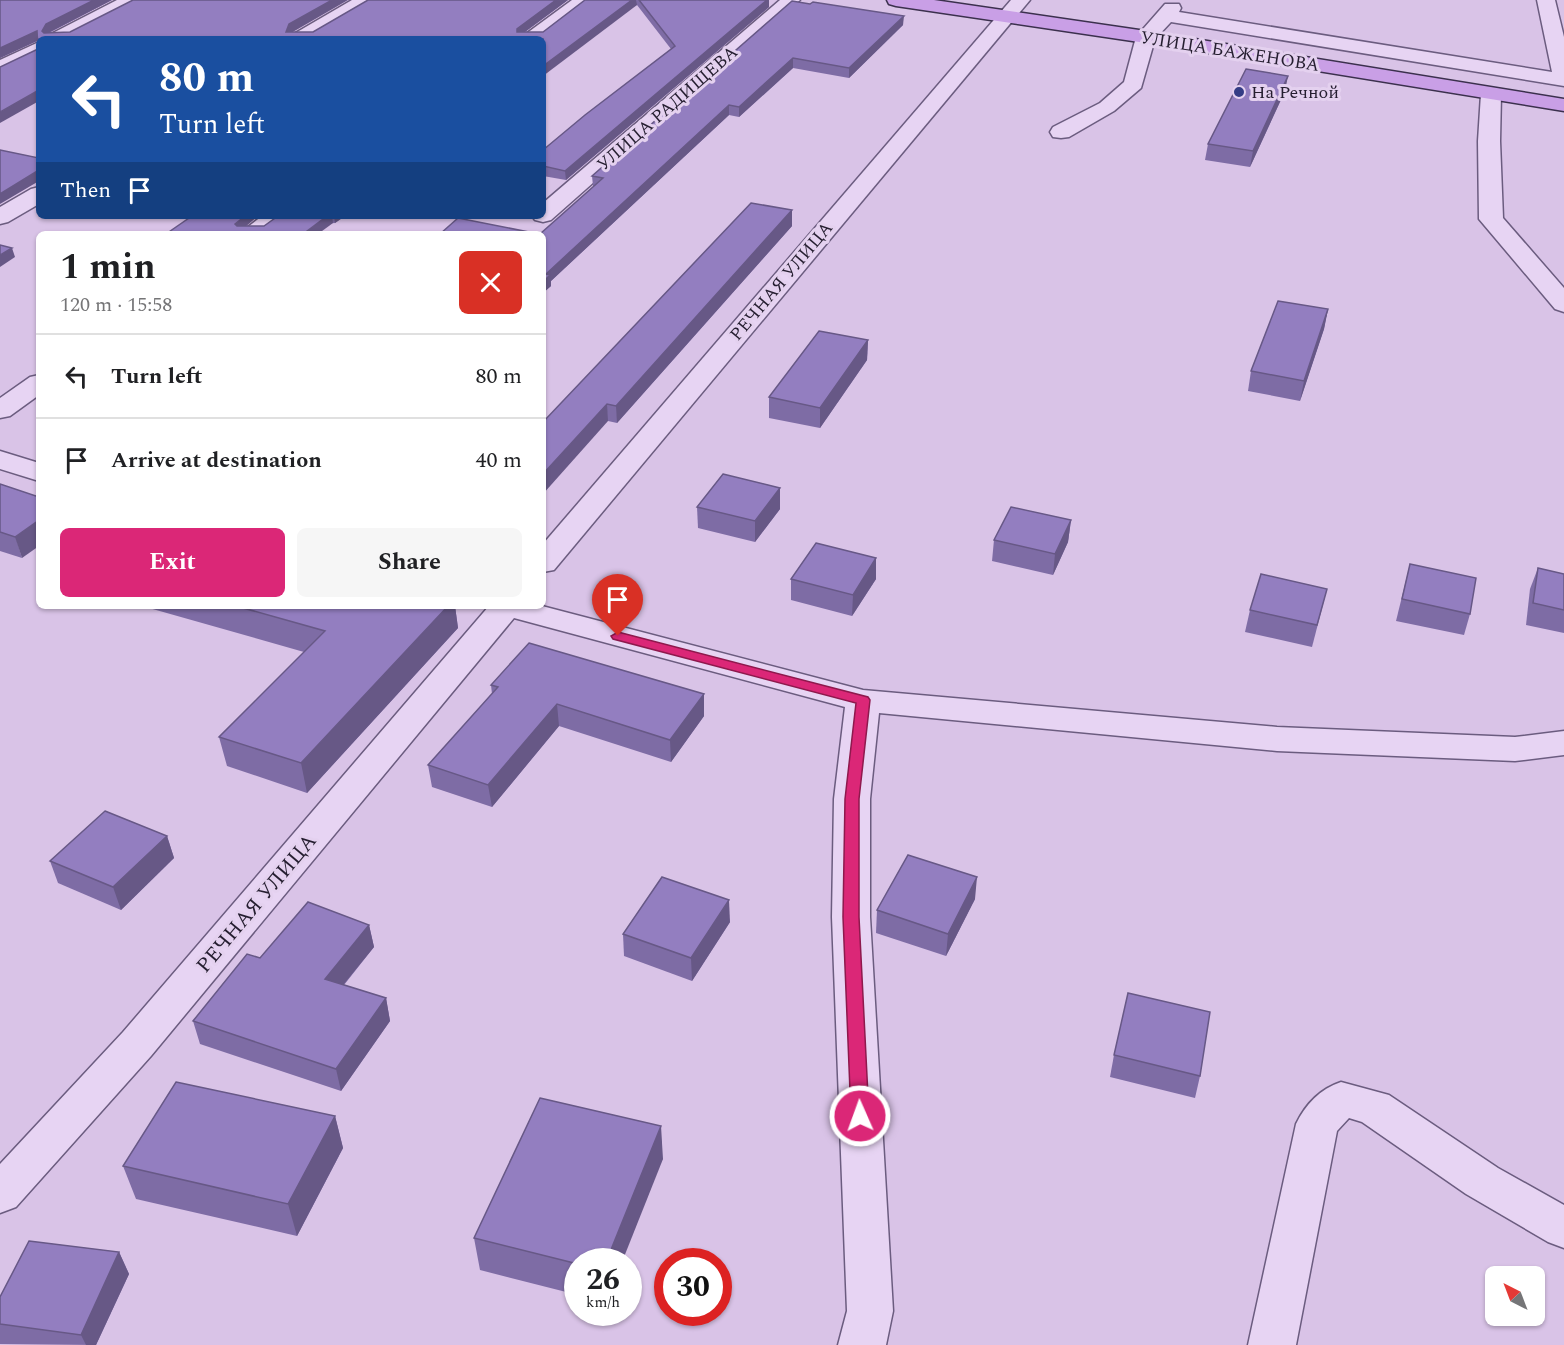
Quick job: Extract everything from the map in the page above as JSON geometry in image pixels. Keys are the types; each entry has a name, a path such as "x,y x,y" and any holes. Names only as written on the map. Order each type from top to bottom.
{"main road":[{"name":"УЛИЦА БАЖЕНОВА","path":"896,0 1013,8 1146,37 1564,105"}],"street":[{"path":"62,36 131,0"},
{"path":"304,36 365,0"},
{"path":"533,36 584,0"},
{"name":"УЛИЦА РАДИЩЕВА","path":"546,213 791,0"},
{"path":"1061,132 1107,107 1134,84 1146,37 1172,8 1564,80 1546,0"},
{"name":"РЕЧНАЯ УЛИЦА","path":"546,559 1013,8"},
{"path":"1,67 36,50"},
{"path":"1491,94 1489,141 1491,219 1564,304"},
{"path":"0,217 36,196"},
{"path":"255,231 273,219"},
{"path":"0,410 36,385"},
{"path":"0,460 36,471"},
{"name":"РЕЧНАЯ УЛИЦА","path":"0,1194 137,1044 503,609"},
{"path":"517,609 863,700 1277,739 1515,749 1564,743"},
{"path":"862,1345 870,1311 851,917 852,799 863,700"},
{"path":"1272,1345 1317,1124 1341,1099 1374,1107 1482,1181 1564,1228"}],"building":[{"path":"0,0 94,0 46,24 42,31 44,33 70,32 133,0 332,0 289,24 286,32 313,32 368,0 556,0 517,29 517,32 543,32 585,0 632,0 546,64 546,36 37,36 37,31 0,48"},
{"path":"639,0 767,0 565,171 546,167 546,148 675,46"},
{"path":"792,1 904,16 849,68 793,58 739,107 729,105 546,274 546,231 543,231 603,178 592,176"},
{"path":"36,50 36,92 0,112 0,67"},
{"path":"1246,69 1288,76 1253,151 1208,144"},
{"path":"0,150 36,157 36,172 0,194"},
{"path":"751,203 792,210 616,406 607,404 546,471 546,419"},
{"path":"188,219 241,219 235,224 237,226 264,226 274,219 323,219 307,231 170,231"},
{"path":"457,219 463,219 524,231 443,231"},
{"path":"0,245 12,248 0,255"},
{"path":"1278,301 1328,309 1304,381 1251,371"},
{"path":"819,331 868,340 820,408 769,397"},
{"path":"723,474 780,488 755,521 697,507"},
{"path":"0,484 36,496 36,522 15,537 0,532"},
{"path":"1011,507 1071,520 1055,554 994,540"},
{"path":"816,543 876,558 853,595 791,579"},
{"path":"1410,564 1476,578 1470,614 1402,599"},
{"path":"1538,568 1564,574 1564,610 1533,603"},
{"path":"1261,574 1327,589 1317,625 1250,610"},
{"path":"247,609 445,609 301,763 219,737 325,631"},
{"path":"529,643 704,694 670,740 557,704 488,785 428,765 498,687 491,685"},
{"path":"105,811 167,836 113,887 50,861"},
{"path":"908,855 977,877 948,934 877,910"},
{"path":"662,877 729,900 691,958 623,934"},
{"path":"308,902 369,925 325,979 386,998 336,1069 193,1021 247,954 260,958"},
{"path":"1128,993 1210,1012 1200,1076 1114,1055"},
{"path":"176,1082 335,1116 288,1204 123,1166"},
{"path":"540,1098 661,1126 612,1248 564,1248 564,1260 474,1238"},
{"path":"29,1241 119,1252 81,1335 0,1324 0,1297"}],"place":[{"name":"На Речной","path":"1239,92"}],"route":[{"path":"618,636 863,700 852,799 851,917 860,1116"}]}
